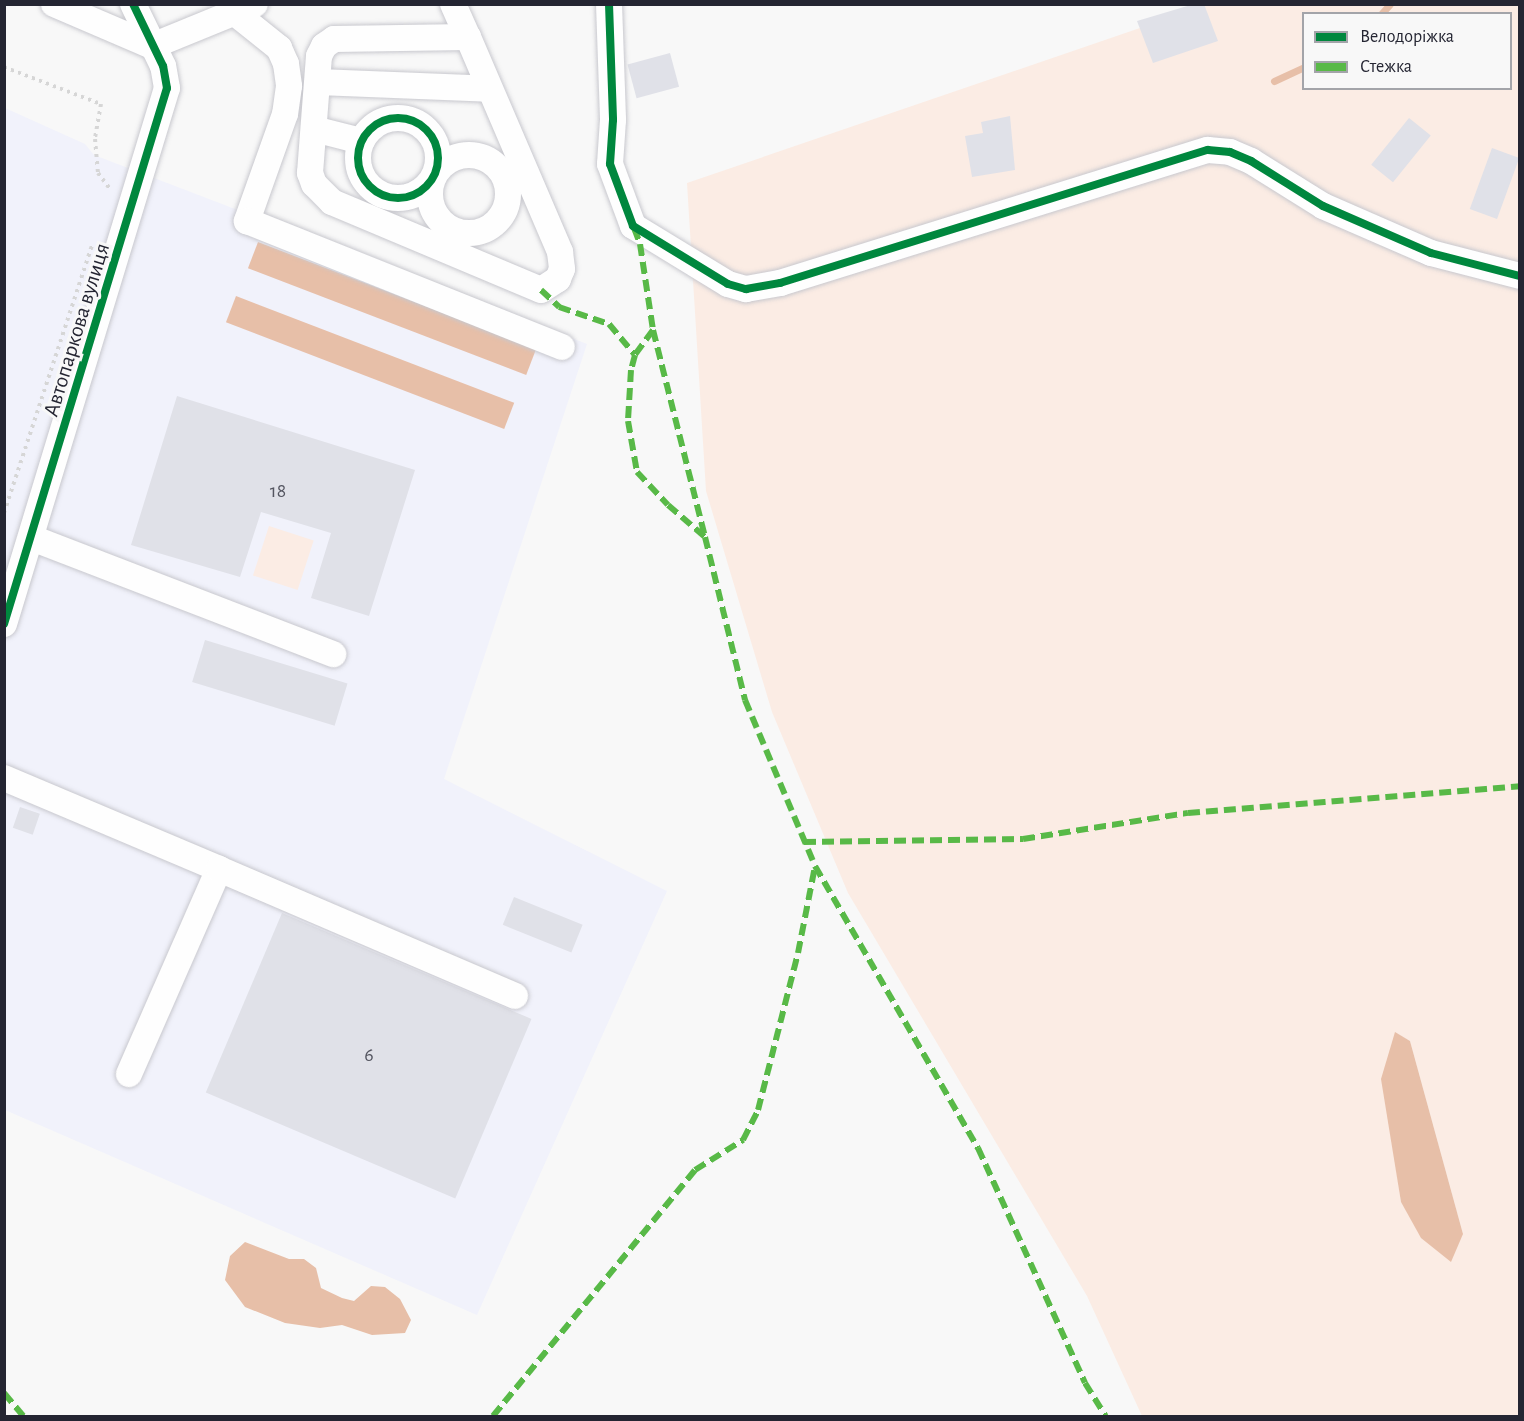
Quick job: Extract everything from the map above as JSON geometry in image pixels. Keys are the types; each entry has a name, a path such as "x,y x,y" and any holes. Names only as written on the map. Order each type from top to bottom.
{"street":[{"path":"54,4 152,46 245,8 279,48 286,64 289,86 285,114 247,221 562,346"},
{"name":"Автопаркова вулиця","path":"4,624 161,114 167,88 163,66 133,4"},
{"path":"453,4 468,37 560,252 562,269 558,279 541,290 332,202 314,184 310,173 319,56 334,39 468,37"},
{"path":"609,4 613,120 610,164 633,226 728,284 746,289 780,283 1208,150 1230,152 1251,161 1323,206 1431,253 1520,276"},
{"path":"318,82 489,89"},
{"path":"398,117 420,124 429,132 438,152 434,175 420,192 409,196 386,196 376,192 361,174 358,152 361,141 368,131 387,119 398,117"},
{"path":"314,129 361,141"},
{"path":"32,538 333,654"},
{"path":"4,777 515,996"},
{"path":"129,1074 219,869"}],"path":[{"path":"4,67 100,104 95,139 98,173 110,189"},
{"path":"106,200 113,178"},
{"path":"4,513 95,234"}],"shaded area":[{"path":"1207,5 1519,5 1519,1416 1142,1416 1087,1296 848,893 772,712 706,491 687,183","holes":["1395,1033 1410,1041 1463,1234 1401,1202 1392,1141"]},
{"path":"5,108 85,144 94,155 587,344 444,779 667,891 477,1315 5,1110"},
{"path":"258,242 536,349 526,375 248,268"},
{"path":"236,296 514,403 504,429 226,322"},
{"path":"269,526 314,541 298,590 253,575"},
{"path":"1395,1032 1410,1041 1463,1234 1451,1262 1421,1238 1401,1202 1381,1079"},
{"path":"245,1242 289,1259 304,1259 316,1268 321,1288 342,1298 354,1301 371,1286 385,1287 400,1299 411,1320 405,1333 372,1335 342,1325 320,1328 285,1323 245,1307 225,1280 230,1256"}],"building":[{"path":"1194,4 1204,4 1218,41 1153,63 1137,21"},
{"path":"670,53 679,87 637,98 627,64"},
{"path":"1010,116 1015,170 972,177 965,136 983,133 981,122"},
{"path":"1409,118 1431,136 1393,182 1371,165"},
{"path":"1492,148 1519,158 1497,219 1470,209"},
{"path":"177,396 415,470 369,616 311,598 331,533 261,512 240,577 131,545"},
{"path":"205,640 347,684 335,726 192,682"},
{"path":"20,807 40,814 33,835 13,828"},
{"path":"514,897 583,925 571,953 503,925"},
{"path":"282,913 531,1019 455,1198 206,1092"}],"waterway":[{"path":"1383,12 1390,4"},
{"path":"1274,81 1302,68"}],"marked path":[{"path":"634,228 640,244 653,330 635,355 631,370 628,421 637,472 668,505 705,537 745,700 815,866 978,1148 1085,1383 1106,1416"},
{"path":"541,290 559,307 609,324 635,355"},
{"path":"653,330 705,537"},
{"path":"804,842 1023,839 1188,813 1520,786"},
{"path":"493,1416 695,1170 743,1140 758,1110 798,953 815,866"},
{"path":"4,1393 23,1416"}],"cycle path":[{"path":"4,624 167,88 163,66 133,4"},
{"path":"609,4 613,120 610,164 633,226 728,284 746,289 780,283 1208,150 1230,152 1251,161 1323,206 1431,253 1520,276"},
{"path":"398,118 413,121 426,130 435,143 438,158 435,173 426,186 413,195 398,198 383,195 370,186 361,173 358,158 361,143 370,130 383,121 398,118"}]}
